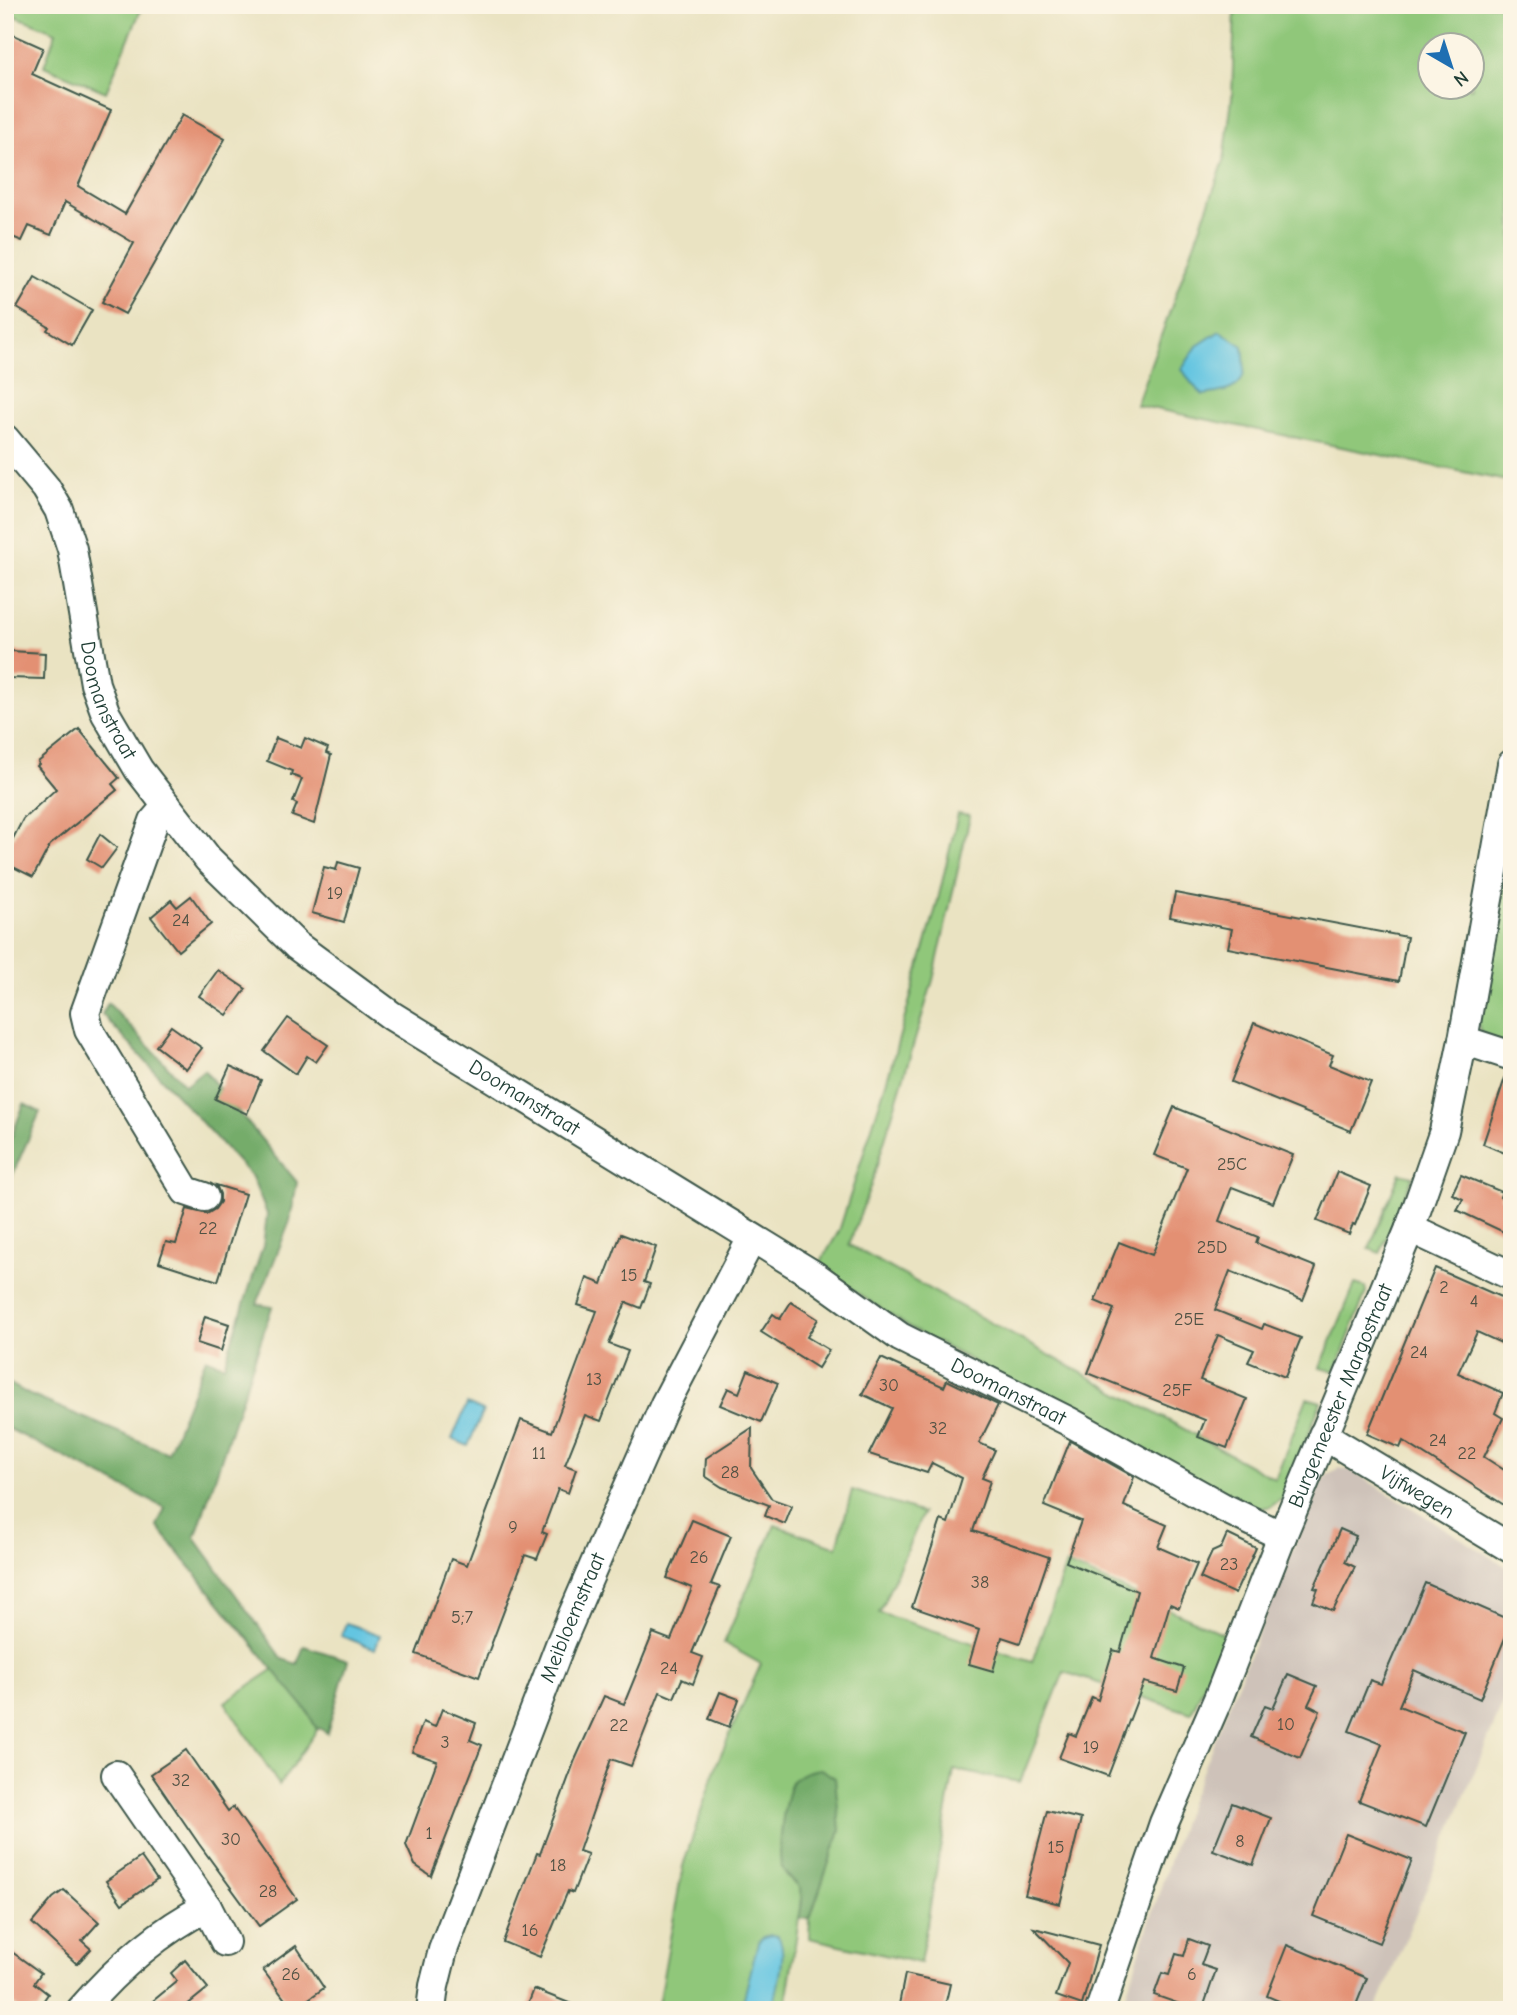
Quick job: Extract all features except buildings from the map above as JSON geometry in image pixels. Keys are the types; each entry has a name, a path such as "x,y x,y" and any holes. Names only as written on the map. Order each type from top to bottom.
{"street":[{"name":"Doomanstraat","path":"5,439 46,488 59,510 72,549 95,684 106,714 139,770 208,859 297,946 338,979 392,1016 814,1276 900,1337 1068,1421 1222,1507 1282,1535"},
{"name":"Burgemeester Margostraat","path":"1100,2010 1164,1823 1218,1699 1282,1535 1410,1228 1444,1131 1463,1040 1512,764"},
{"path":"167,806 154,821 85,1013 89,1030 186,1191 204,1197"},
{"path":"1463,1040 1512,1056"},
{"path":"1410,1228 1512,1276"},
{"name":"Meibloemstraat","path":"431,2010 433,1986 443,1950 561,1642 665,1404 752,1238"},
{"name":"Vijfwegen","path":"1323,1435 1512,1549"},
{"path":"116,1775 207,1907 225,1942"},
{"path":"81,2010 118,1969 177,1922 207,1907"}],"shaded area":[{"path":"1340,1468 1352,1471 1512,1570 1512,1681 1376,2010 1121,2010 1185,1813 1315,1494 1328,1474"}],"green space":[{"path":"5,5 143,5 106,92 44,66 56,32 5,12"},
{"path":"1235,5 1512,5 1512,482 1136,405 1224,161 1232,98"},
{"path":"958,814 970,816 933,980 871,1185 849,1245 1275,1479 1307,1398 1321,1402 1284,1497 1270,1507 1253,1508 915,1331 818,1267 839,1231 890,1070 937,904"},
{"path":"1512,825 1512,1049 1481,1033 1477,1021"},
{"path":"108,1003 185,1085 204,1070 297,1182 290,1221 257,1304 272,1307 195,1538 282,1659 297,1664 304,1646 348,1660 327,1733 319,1728 317,1730 308,1712 157,1526 165,1508 5,1427 5,1381 30,1395 168,1453 206,1358 224,1365 263,1246 267,1214 252,1177 102,1014"},
{"path":"24,1104 40,1112 5,1192 5,1154"},
{"path":"1400,1173 1413,1176 1380,1253 1369,1249"},
{"path":"1355,1284 1365,1287 1366,1292 1338,1365 1334,1371 1320,1368"},
{"path":"852,1490 923,1513 879,1613 1032,1662 1066,1564 1227,1635 1191,1713 1064,1672 1020,1782 954,1770 920,1963 809,1938 810,1918 840,1830 792,1782 783,1818 781,1847 787,1877 799,1887 802,1899 785,2010 657,2010 683,1866 717,1763 761,1664 724,1643 775,1525 837,1547"},
{"path":"274,1669 308,1712 317,1730 279,1785 225,1702"},
{"path":"821,1769 835,1778 840,1830 810,1918 799,1919 802,1902 800,1890 781,1865 782,1823 792,1783 801,1774"}],"water":[{"path":"1220,331 1243,346 1243,377 1234,388 1203,395 1182,369 1197,346"},
{"path":"467,1404 483,1411 468,1446 452,1439"},
{"path":"346,1623 380,1635 375,1649 341,1636"},
{"path":"771,1935 778,1936 782,1952 773,2010 741,2010 758,1942"}]}
